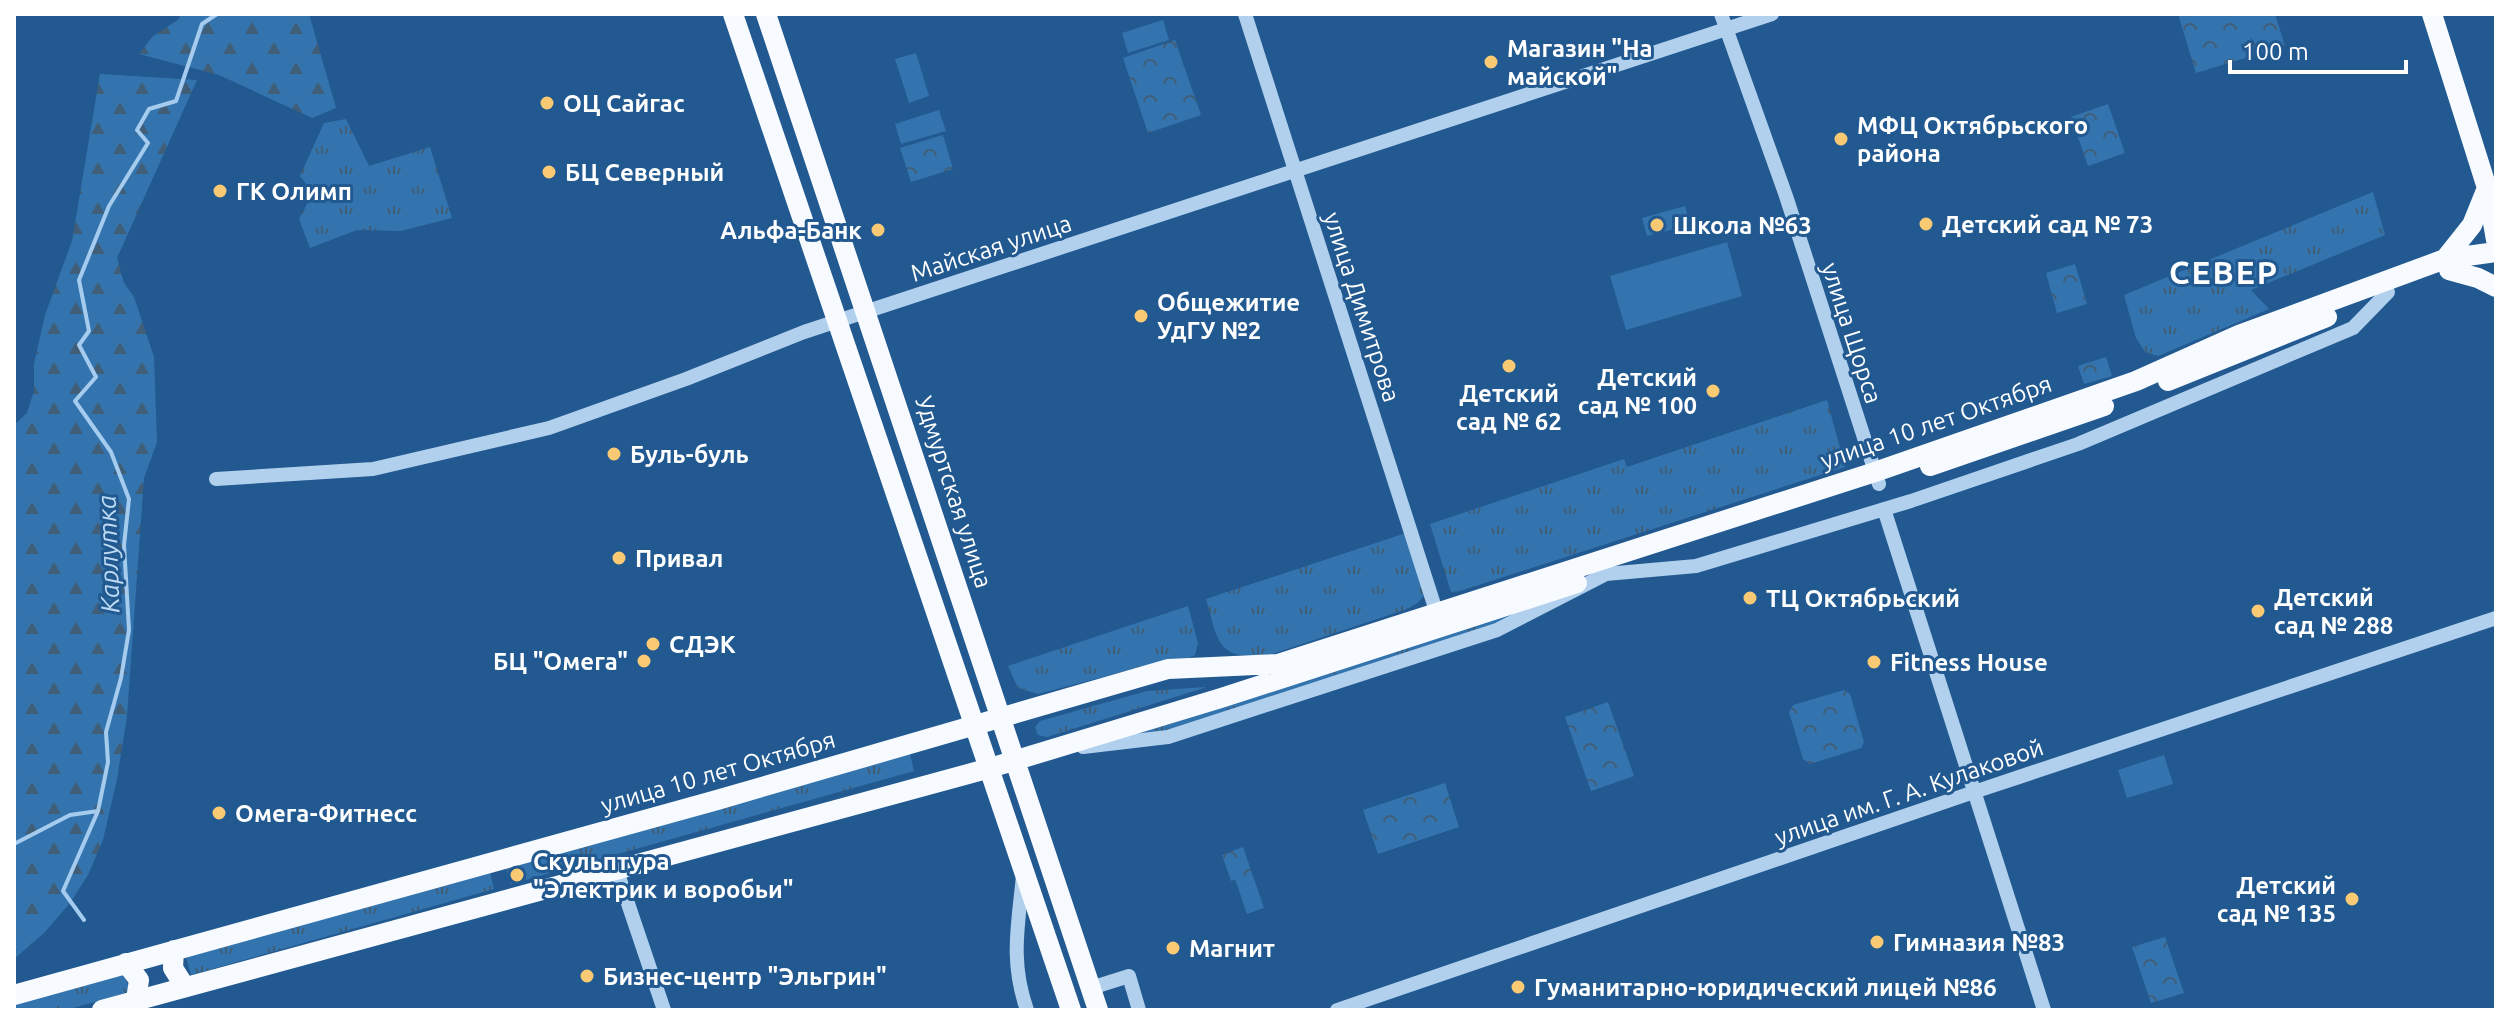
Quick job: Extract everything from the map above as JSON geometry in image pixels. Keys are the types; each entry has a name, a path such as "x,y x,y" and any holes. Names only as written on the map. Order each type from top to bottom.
{"main road":[{"path":"733,14 1071,1010"},
{"name":"Удмуртская улица","path":"766,14 1098,1010"},
{"path":"2432,14 2487,188 2496,240"},
{"path":"2447,264 2472,225 2487,188"},
{"path":"818,261 834,264 841,261 845,250"},
{"path":"2447,264 2496,252"},
{"path":"2447,264 2496,287"},
{"name":"улица 10 лет Октября","path":"14,995 976,727 1168,669 1278,664 1606,574 1877,478 2136,381 2239,335 2447,264"},
{"name":"улица 10 лет Октября","path":"102,1010 990,768 1221,698 1439,620 2127,398 2388,292 2447,264"},
{"path":"174,950 173,968 185,987"},
{"path":"126,963 139,980 136,1000"}],"street":[{"name":"улица Димитрова","path":"1245,14 1439,620"},
{"name":"улица Щорса","path":"1721,14 1786,196 1877,478"},
{"name":"Майская улица","path":"216,479 373,469 549,428 676,383 775,342 1772,14"},
{"name":"улица 10 лет Октября","path":"1042,751 1168,737 1497,630 1606,574 1696,566 1884,509 2078,444 2353,328 2388,292"},
{"path":"1884,509 2044,1010"},
{"name":"улица им. Г. А. Кулаковой","path":"1337,1010 1974,792 2496,618"},
{"path":"616,868 664,1010"},
{"path":"1024,868 1015,959 1017,980 1027,1010"},
{"path":"1091,988 1129,976 1139,1010"}],"green space":[{"path":"181,14 309,14 336,108 312,118 219,75 139,54 153,36 178,20"},
{"path":"2178,14 2275,14 2285,46 2196,73"},
{"path":"1163,20 1169,40 1128,53 1122,33"},
{"path":"1175,40 1201,115 1148,133 1123,58"},
{"path":"916,53 929,96 909,103 895,59"},
{"path":"100,74 197,80 117,258 154,357 157,442 144,478 127,716 117,779 103,840 88,875 70,903 44,933 14,959 14,425 27,413 34,391 34,364 45,315 72,241"},
{"path":"2108,104 2125,153 2088,166 2071,117"},
{"path":"939,110 946,131 901,144 895,124"},
{"path":"346,119 369,166 430,147 452,218 401,231 357,230 310,248 299,219 313,193 300,176 324,123"},
{"path":"943,135 953,169 911,182 900,148"},
{"path":"2373,192 2385,235 2251,290 2269,309 2158,356 2145,352 2136,338 2124,295"},
{"path":"1685,206 1690,225 1647,236 1642,218"},
{"path":"1727,242 1742,296 1626,330 1610,276"},
{"path":"2075,264 2087,304 2057,313 2046,273"},
{"path":"2106,357 2112,376 2084,384 2078,366"},
{"path":"1827,400 1845,467 1451,592 1430,524 1624,459 1627,467"},
{"path":"1406,533 1425,593 1419,602 1407,609 1272,654 1240,655 1230,652 1218,638 1206,599"},
{"path":"1548,599 1491,626 1159,736 1121,736"},
{"path":"1188,606 1198,643 1195,655 1187,659 1160,662 1038,694 1018,688 1008,666"},
{"path":"1207,687 1047,737 1038,735 1035,727 1040,721 1147,691"},
{"path":"1844,690 1850,694 1864,742 1861,748 1810,764 1803,759 1789,712 1793,705"},
{"path":"1608,702 1634,776 1591,791 1565,717"},
{"path":"910,754 914,771 511,884 506,868"},
{"path":"2164,755 2173,784 2127,798 2118,770"},
{"path":"1445,783 1459,827 1378,854 1363,810"},
{"path":"1243,847 1252,873 1231,881 1222,855"},
{"path":"490,872 494,889 191,975 186,957"},
{"path":"1252,873 1264,908 1247,914 1235,879"},
{"path":"2165,937 2184,993 2151,1003 2132,947"},
{"path":"124,973 130,992 66,1010 14,1010 14,1004"}],"waterway":[{"name":"Карлутка","path":"84,920 63,891 98,811 108,762 106,732 121,678 129,630 124,545 129,499 111,452 75,401 96,377 79,345 89,331 79,280 109,206 148,143 137,130 149,109 176,101 202,24 217,14"},
{"path":"14,844 70,815 98,811"}],"place":[{"name":"Магазин \"На майской\"","path":"1491,62"},
{"name":"ОЦ Сайгас","path":"547,103"},
{"name":"МФЦ Октябрьского района","path":"1841,139"},
{"name":"БЦ Северный","path":"549,172"},
{"name":"ГК Олимп","path":"220,191"},
{"name":"Детский сад № 73","path":"1926,224"},
{"name":"Школа №63","path":"1657,225"},
{"name":"Альфа-Банк","path":"878,230"},
{"name":"Общежитие УдГУ №2","path":"1141,316"},
{"name":"Детский сад № 62","path":"1509,366"},
{"name":"Детский сад № 100","path":"1713,391"},
{"name":"Буль-буль","path":"614,454"},
{"name":"Привал","path":"619,558"},
{"name":"ТЦ Октябрьский","path":"1750,598"},
{"name":"Детский сад № 288","path":"2258,611"},
{"name":"СДЭК","path":"653,644"},
{"name":"БЦ \"Омега\"","path":"644,661"},
{"name":"Fitness House","path":"1874,662"},
{"name":"Омега-Фитнесс","path":"219,813"},
{"name":"Скульптура \"Электрик и воробьи\"","path":"517,875"},
{"name":"Детский сад № 135","path":"2352,899"},
{"name":"Гимназия №83","path":"1877,942"},
{"name":"Магнит","path":"1173,948"},
{"name":"Бизнес-центр \"Эльгрин\"","path":"587,976"},
{"name":"Гуманитарно-юридический лицей №86","path":"1518,987"}],"district":[{"name":"СЕВЕР","path":"2224,272"}]}
